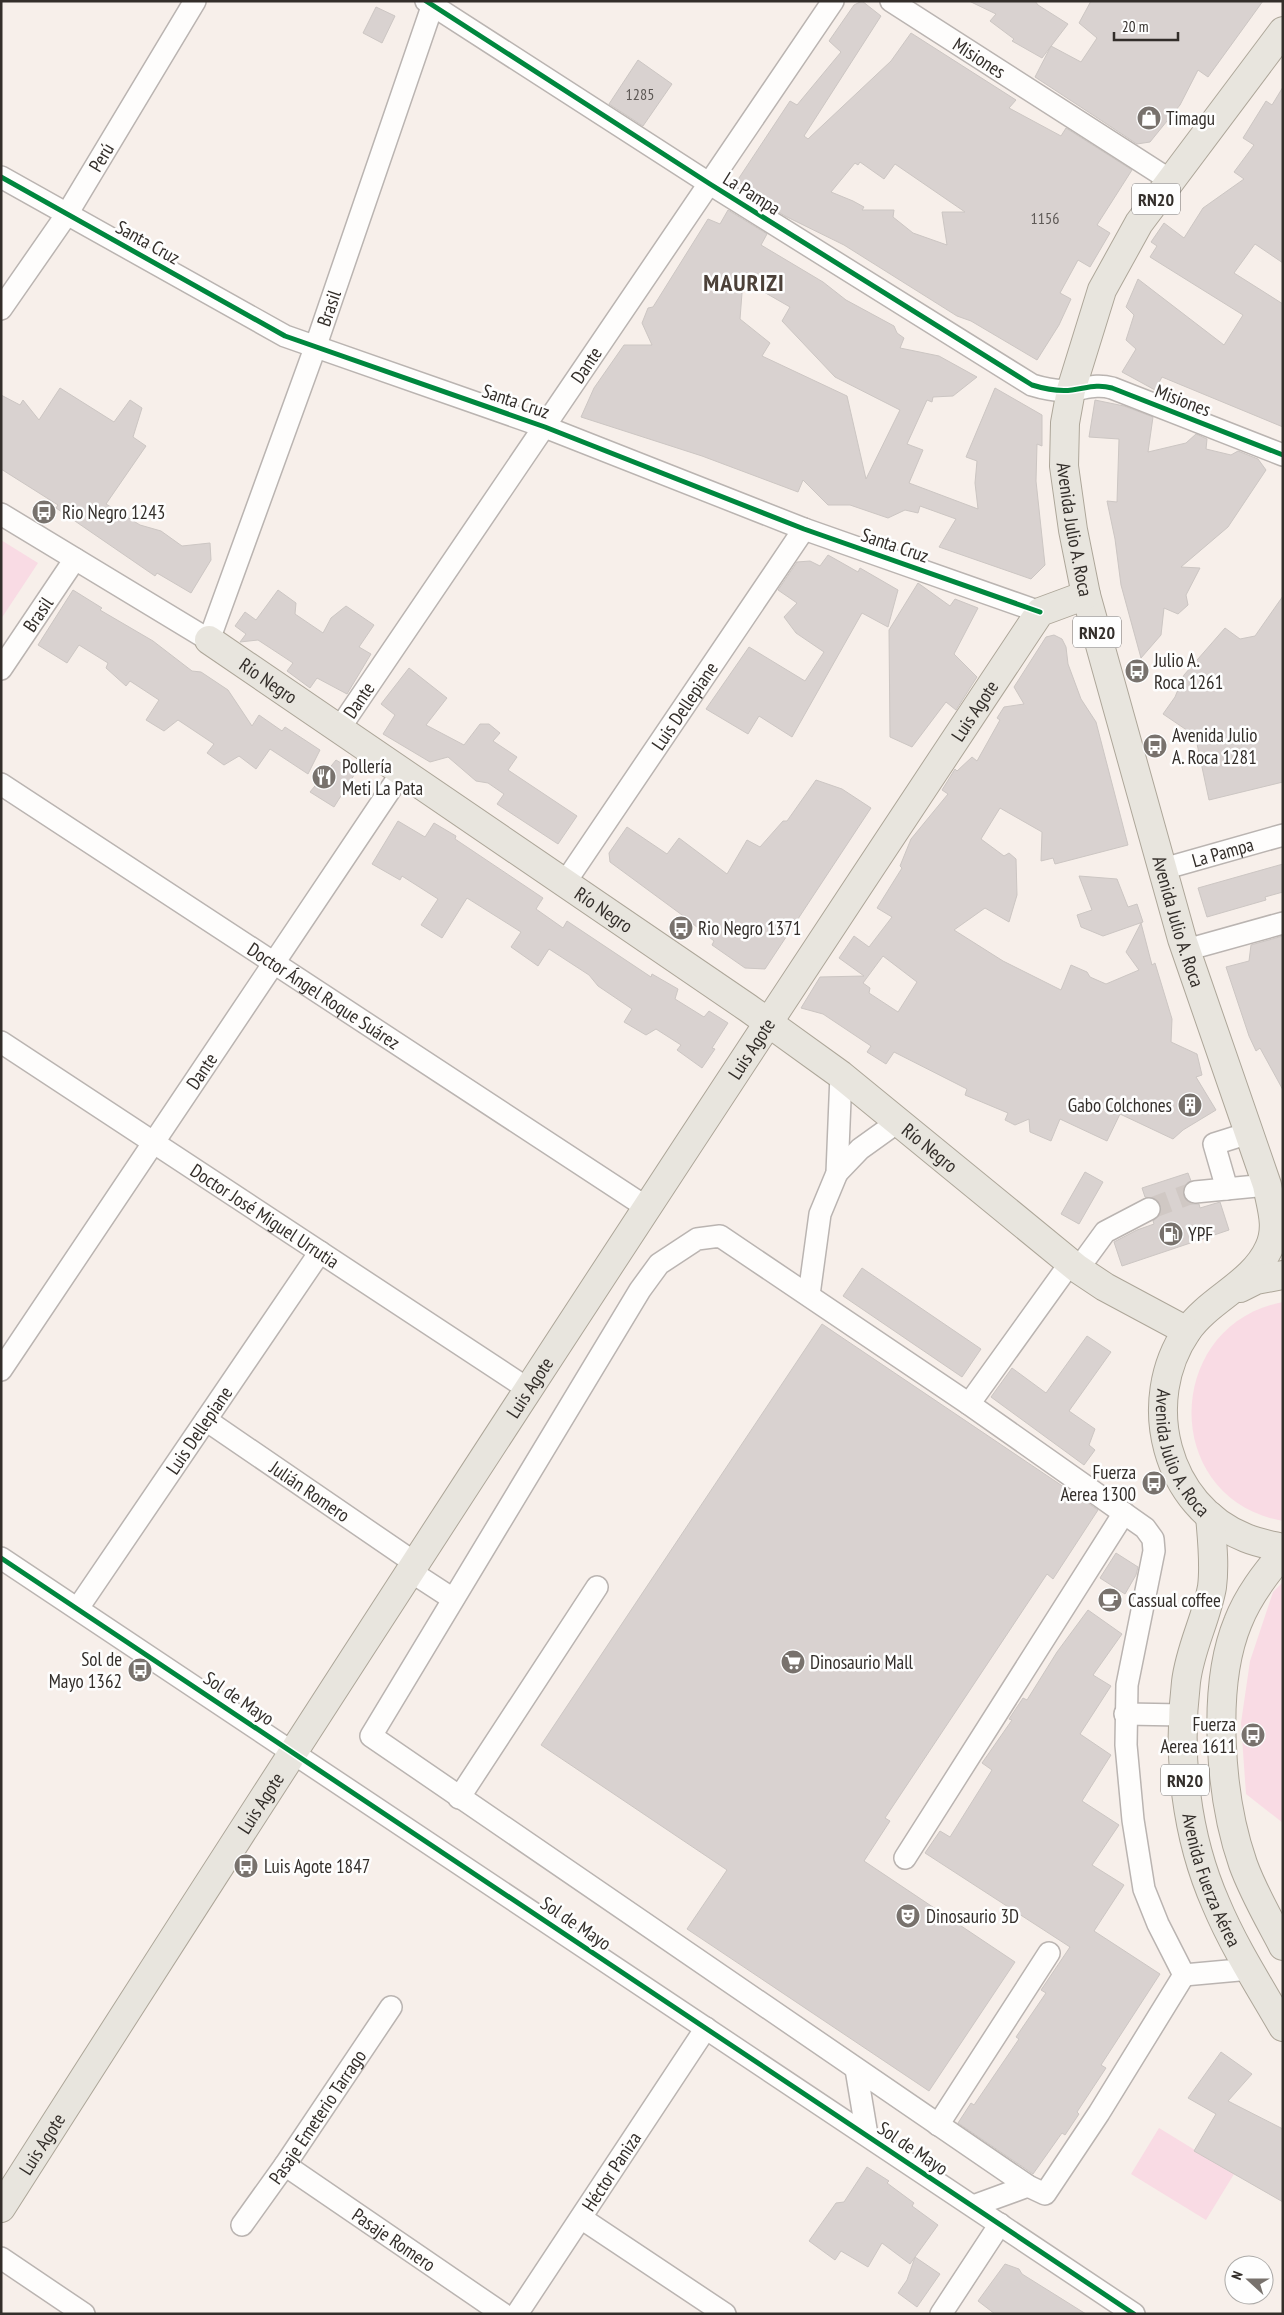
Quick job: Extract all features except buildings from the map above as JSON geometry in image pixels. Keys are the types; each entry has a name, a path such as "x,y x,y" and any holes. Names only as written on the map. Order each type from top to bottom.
{"main road":[{"name":"Avenida Julio A. Roca","path":"1275,1182 1249,1133 1229,1070 1186,950 1086,595 1073,530 1064,466 1065,423 1071,390 1102,290 1139,223 1283,31"},
{"path":"1040,612 1086,595"},
{"name":"Luis Agote","path":"1,2208 293,1752 646,1207 1040,612"},
{"name":"Río Negro","path":"209,640 768,1022 841,1074 1074,1266 1105,1287 1187,1331"},
{"name":"Avenida Julio A. Roca","path":"1229,1070 1275,1182 1274,1236 1270,1247 1258,1266 1203,1312 1187,1331 1171,1361 1162,1394 1162,1428 1170,1461 1186,1491 1210,1516 1245,1538 1283,1548"},
{"name":"Avenida Julio A. Roca","path":"1223,1296 1256,1280 1283,1275"},
{"name":"Avenida Fuerza Aérea","path":"1210,1516 1213,1568 1212,1588 1190,1657 1183,1714 1184,1763 1189,1812 1195,1838 1216,1904 1283,2027"},
{"name":"Avenida Fuerza Aérea","path":"1283,1553 1264,1574 1238,1622 1223,1679 1222,1714 1225,1777 1230,1814 1243,1864 1283,1946"}],"street":[{"name":"Perú","path":"1,309 67,214 195,1"},
{"name":"Dante","path":"339,730 833,1"},
{"name":"Misiones","path":"891,1 1170,180"},
{"name":"La Pampa","path":"431,3 710,184 1032,385 1047,390 1071,390"},
{"name":"Brasil","path":"209,640 315,348 431,3"},
{"name":"Santa Cruz","path":"1,177 285,336 545,427 804,528 1040,612"},
{"name":"Misiones","path":"1071,390 1098,384 1112,388 1283,455"},
{"name":"Río Negro","path":"1,514 209,640"},
{"name":"Luis Dellepiane","path":"564,884 804,528"},
{"name":"Brasil","path":"1,668 75,559"},
{"name":"Dante","path":"1,1370 402,772"},
{"name":"Doctor Ángel Roque Suárez","path":"1,784 646,1207"},
{"name":"La Pampa","path":"1163,869 1283,835"},
{"path":"1186,950 1283,923"},
{"name":"Doctor José Miguel Urrutia","path":"1,1042 528,1389"},
{"path":"837,1174 841,1074"},
{"path":"808,1295 820,1214 837,1174 860,1149 899,1121"},
{"path":"1228,1189 1214,1144 1249,1133"},
{"path":"1195,1192 1275,1182"},
{"path":"969,1404 1074,1266 1105,1232 1149,1209"},
{"path":"720,1236 969,1404 1146,1528 1153,1539 1154,1551 1128,1685 1125,1714 1134,1820 1144,1889 1158,1924 1184,1974 1099,2112 1045,2194 1028,2186 938,2125 371,1736 640,1290 659,1264 697,1239 720,1236"},
{"name":"Luis Dellepiane","path":"78,1608 320,1252"},
{"name":"Julián Romero","path":"206,1420 413,1567 453,1599"},
{"path":"905,1858 1124,1513"},
{"name":"Sol de Mayo","path":"1,1558 1134,2314"},
{"path":"459,1798 597,1587"},
{"path":"1125,1714 1183,1714"},
{"path":"938,2125 1049,1953"},
{"path":"1184,1974 1250,1969"},
{"name":"Pasaje Emeterio Tarrago","path":"242,2225 285,2166 391,2006"},
{"name":"Héctor Paniza","path":"517,2314 706,2028"},
{"path":"856,2069 867,2135"},
{"name":"Pasaje Romero","path":"285,2166 503,2314"},
{"path":"973,2206 1028,2186"},
{"path":"581,2218 725,2314"},
{"path":"941,2314 1000,2224"},
{"path":"1,2258 84,2314"}],"shaded area":[{"path":"1,540 38,563 1,619"},
{"path":"1283,1302 1283,1521 1243,1507 1214,1481 1197,1449 1192,1412 1197,1376 1215,1343 1243,1317"},
{"path":"1283,1582 1283,1823 1246,1794 1241,1723 1250,1661 1273,1592"},
{"path":"1159,2128 1234,2174 1206,2220 1131,2174"}],"tunnel":[{"path":"1149,1209 1195,1192"}],"cycle path":[{"path":"426,1 710,184 1032,385 1062,391 1097,386 1112,388 1283,455"},
{"path":"1,177 285,336 545,427 804,529 1040,612"},
{"path":"1,1558 1134,2314"}],"place":[{"name":"Timagu","path":"1149,118"},
{"name":"Rio Negro 1243","path":"44,512"},
{"name":"Julio A. Roca 1261","path":"1137,671"},
{"name":"Avenida Julio A. Roca 1281","path":"1155,746"},
{"name":"Pollería Meti La Pata","path":"324,777"},
{"name":"Rio Negro 1371","path":"681,928"},
{"name":"Gabo Colchones","path":"1190,1105"},
{"name":"YPF","path":"1171,1234"},
{"name":"Fuerza Aerea 1300","path":"1154,1483"},
{"name":"Cassual coffee","path":"1110,1600"},
{"name":"Dinosaurio Mall","path":"793,1662"},
{"name":"Sol de Mayo 1362","path":"140,1670"},
{"name":"Fuerza Aerea 1611","path":"1253,1735"},
{"name":"Luis Agote 1847","path":"246,1866"},
{"name":"Dinosaurio 3D","path":"908,1916"}],"district":[{"name":"MAURIZI","path":"744,282"}]}
